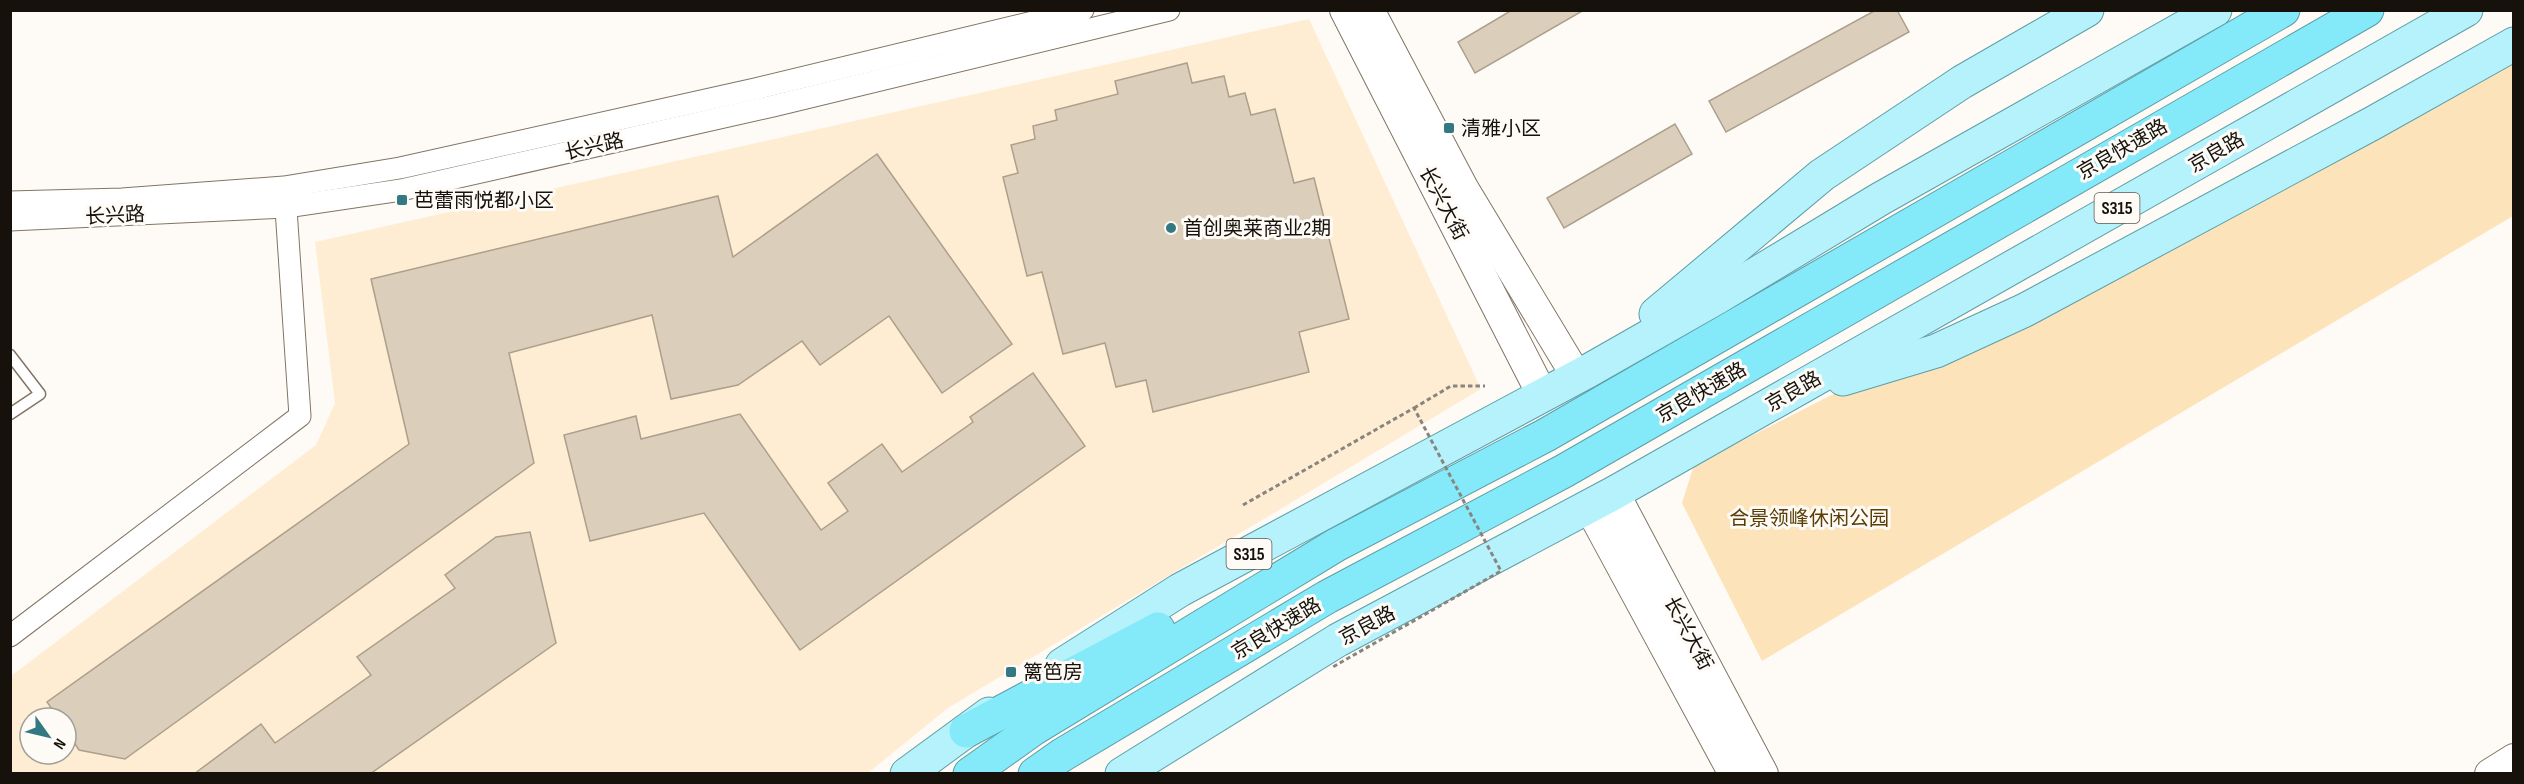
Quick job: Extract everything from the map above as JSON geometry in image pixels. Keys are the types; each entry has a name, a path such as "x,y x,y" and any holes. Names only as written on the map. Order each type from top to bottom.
{"highway":[{"name":"京良快速路","path":"970,774 1033,729 1336,545 1546,435 2283,10"},
{"name":"京良快速路","path":"1035,774 1328,597 1564,471 2367,10"},
{"path":"966,731 1198,608 1282,566 1336,545"},
{"path":"1060,774 1113,725"}],"main road":[{"path":"1582,374 1822,175 1962,81 2087,10"},
{"name":"S315","path":"907,774 1023,690 1180,590 1543,396 1718,297 1880,199 2216,10"},
{"name":"京良路","path":"1122,774 1338,640 1602,500 2466,10"},
{"path":"1768,406 1843,379 1936,351 2025,310 2373,123 2514,44"}],"street":[{"name":"长兴路","path":"10,202 285,197 400,168 698,102 1083,10"},
{"name":"长兴路","path":"10,220 413,187 773,106 1169,10"},
{"name":"长兴大街","path":"1345,10 1543,396"},
{"name":"长兴大街","path":"1369,10 1458,179 1582,374"},
{"path":"10,636 300,416 285,197"},
{"name":"长兴大街","path":"1602,500 1734,774"},
{"name":"长兴大街","path":"1602,500 1763,774"},
{"path":"2490,774 2514,759"}],"lane":[{"path":"10,354 40,394 10,414"}],"path":[{"path":"1243,505 1451,386 1485,386"},
{"path":"1331,668 1501,571 1414,408"}],"shaded area":[{"path":"1309,19 1481,389 948,708 868,773 11,774 11,676 316,445 335,403 315,242"}],"green space":[{"name":"合景领峰休闲公园","path":"2513,48 2513,216 1762,661 1682,503 1694,465"}],"building":[{"path":"1512,10 1584,10 1475,73 1458,42"},
{"path":"1876,10 1897,10 1909,32 1726,132 1709,101"},
{"name":"首创奥莱商业2期","path":"1187,63 1192,83 1224,76 1229,97 1245,93 1251,115 1275,109 1294,183 1314,178 1349,319 1299,332 1309,372 1153,412 1146,380 1116,387 1105,343 1063,354 1042,272 1027,276 1003,177 1018,173 1011,145 1035,139 1033,126 1057,120 1055,110 1118,94 1115,81"},
{"path":"1675,124 1692,154 1564,228 1547,198"},
{"path":"877,154 1012,344 942,393 889,316 820,365 802,341 738,385 671,399 652,315 509,353 534,463 125,759 79,750 78,706 50,706 47,702 409,444 371,279 718,196 733,257"},
{"path":"1033,373 1085,446 800,650 704,513 590,541 564,435 636,416 641,439 740,414 821,530 848,511 828,483 882,444 902,472 973,422 970,417"},
{"path":"530,532 556,643 370,774 194,774 261,724 275,743 371,675 357,657 455,588 445,575 496,537"}],"place":[{"name":"清雅小区","path":"1449,128"},
{"name":"芭蕾雨悦都小区","path":"402,200"},
{"name":"首创奥莱商业2期","path":"1171,228"},
{"name":"篱笆房","path":"1011,672"}]}
